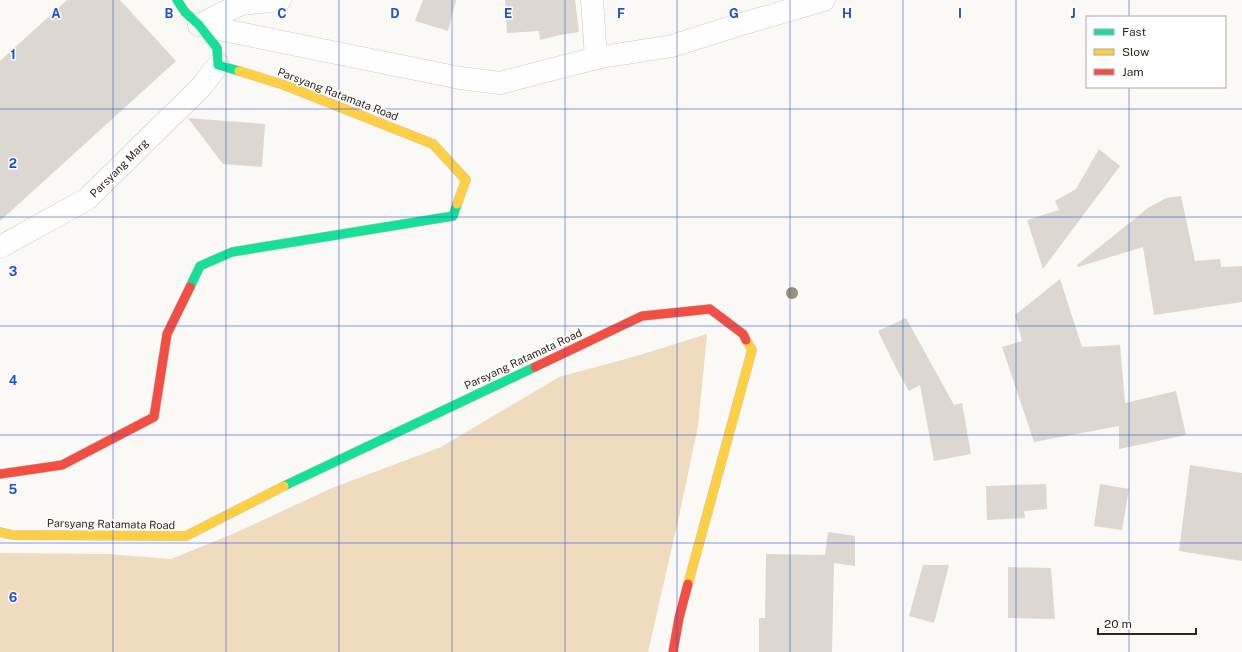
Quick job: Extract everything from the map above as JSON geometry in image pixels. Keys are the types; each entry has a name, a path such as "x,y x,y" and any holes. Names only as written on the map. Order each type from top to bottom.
{"street":[{"path":"177,0 185,12 199,25 217,48 218,65"},
{"path":"199,25 242,4 280,0"},
{"path":"592,0 596,58"},
{"path":"199,25 460,78 500,83 596,58 672,46 743,23 824,0"},
{"name":"Parsyang Marg","path":"0,247 87,199 202,86 218,65"},
{"name":"Parsyang Ratamata Road","path":"0,474 62,465 154,417 167,334 200,266 232,252 453,216 466,180 433,144 284,85 218,65"},
{"name":"Parsyang Ratamata Road","path":"0,532 12,535 186,536 256,499 642,316 710,309 743,334 752,350 679,618 673,652"}],"shaded area":[{"path":"707,334 698,426 648,652 0,652 0,553 108,554 171,559 235,533 332,488 441,447 559,377 640,355"}],"building":[{"path":"67,0 120,0 176,61 0,221 0,61"},
{"path":"423,0 456,0 448,31 415,21"},
{"path":"505,0 575,0 579,32 540,40 539,31 507,33"},
{"path":"188,118 265,124 262,167 223,164"},
{"path":"1099,149 1120,166 1043,269 1027,220 1059,210 1055,201 1076,189"},
{"path":"1181,196 1195,261 1220,259 1221,267 1242,266 1242,302 1154,315 1143,247 1078,267 1077,265 1148,208 1166,198"},
{"path":"1060,279 1082,347 1120,345 1125,403 1176,391 1186,435 1119,449 1119,426 1034,442 1002,347 1022,341 1015,315"},
{"path":"906,318 954,405 962,403 971,454 934,461 920,385 909,391 878,331"},
{"path":"1190,465 1242,473 1242,561 1179,551"},
{"path":"1046,484 1047,509 1024,511 1025,518 987,520 986,486"},
{"path":"1100,484 1129,489 1122,530 1094,526"},
{"path":"828,532 855,536 855,566 834,563 832,652 759,652 759,618 765,618 766,554 825,555"},
{"path":"923,565 949,565 934,623 909,616"},
{"path":"1008,567 1051,568 1055,619 1008,618"}],"traffic: fast":[{"path":"177,0 185,12 199,25 217,48 218,65 239,71"},
{"path":"190,287 200,266 232,252 453,216 457,204"},
{"path":"284,486 535,367"}],"traffic: slow":[{"path":"239,71 284,85 433,144 466,180 457,204"},
{"path":"688,584 752,350 746,340"},
{"path":"0,532 12,535 186,536 284,486"}],"traffic: jam":[{"path":"0,474 62,465 154,417 167,334 190,287"},
{"path":"535,367 642,316 710,309 743,334 746,340"},
{"path":"673,652 679,618 688,584"}]}
